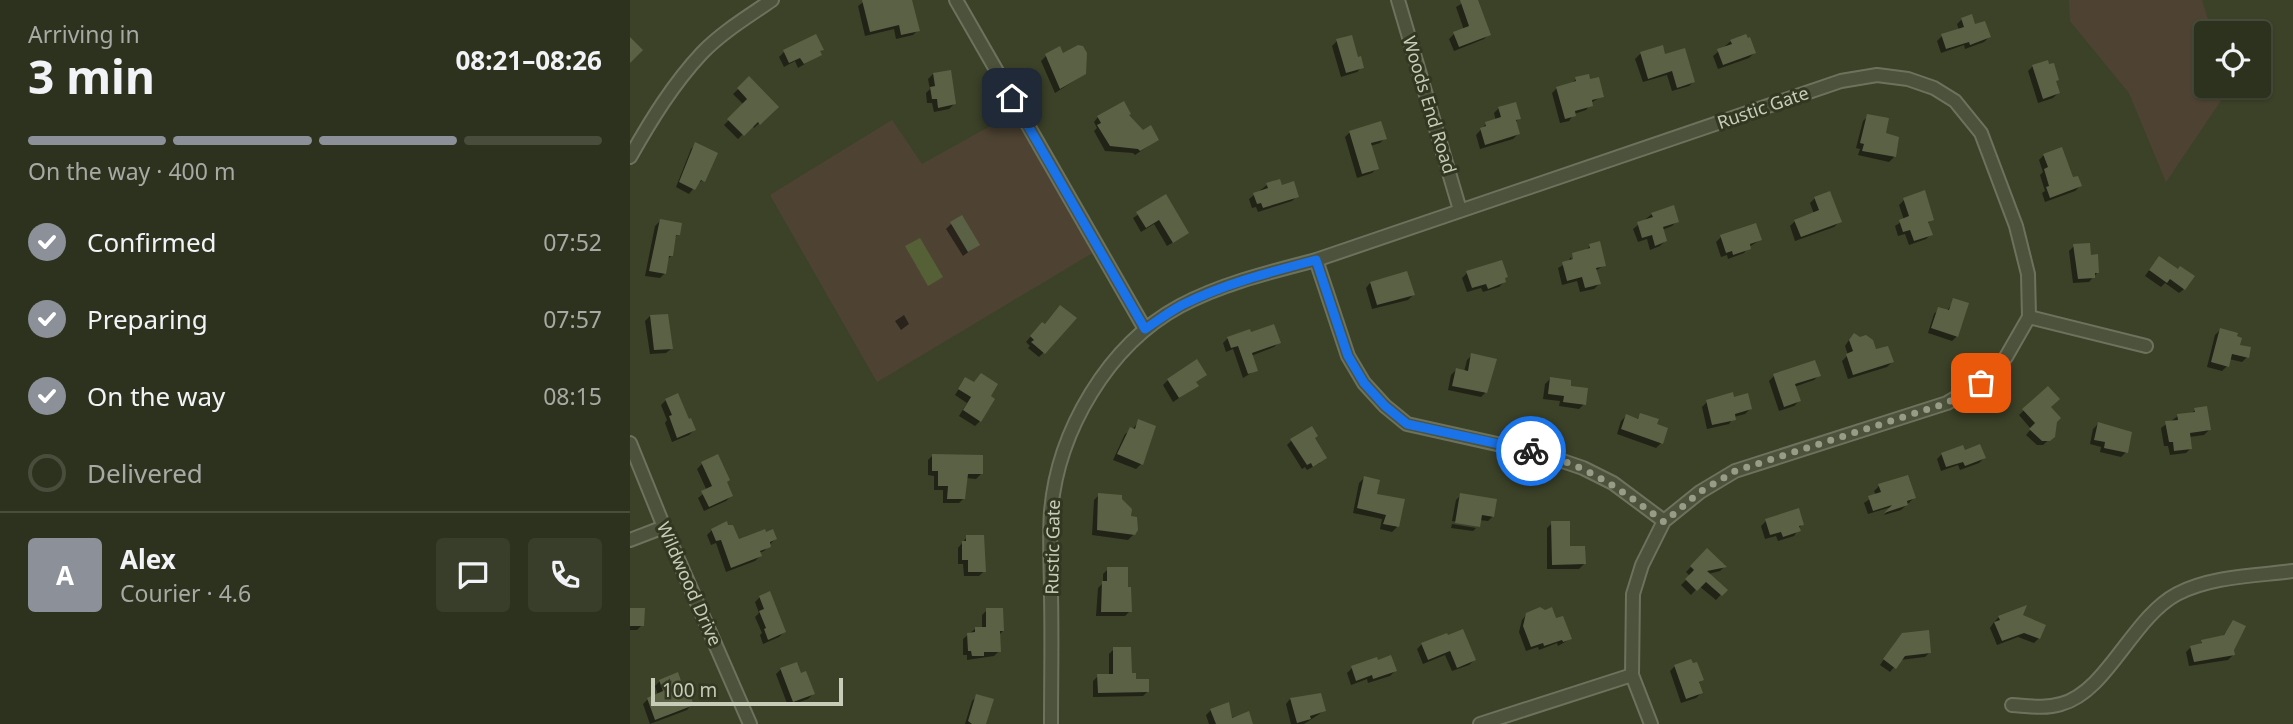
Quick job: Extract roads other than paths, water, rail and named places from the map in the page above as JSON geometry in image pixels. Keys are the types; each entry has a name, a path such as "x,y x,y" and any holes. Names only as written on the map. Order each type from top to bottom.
{"street":[{"path":"630,157 671,89 704,51 772,0"},
{"path":"956,0 1145,329"},
{"name":"Woods End Road","path":"1398,0 1461,210"},
{"name":"Rustic Gate","path":"1051,724 1051,509 1056,480 1081,411 1102,377 1145,329 1180,306 1217,290 1316,260 1841,81 1877,75 1908,79 1934,88 1955,101 1981,133 2016,226 2028,274 2029,317"},
{"path":"1316,260 1348,356 1364,383 1385,406 1407,424 1542,454 1583,468 1613,483 1664,522"},
{"path":"1651,724 1632,675 1633,594 1642,565 1664,522 1700,492 1735,471 1947,403 1981,383 2006,357 2029,317 2146,346"},
{"name":"Wildwood Drive","path":"630,443 750,724"},
{"path":"630,540 664,527"},
{"path":"2012,705 2048,707 2078,697 2092,687 2149,617 2176,594 2211,582 2293,571"},
{"path":"1480,724 1632,675"}]}
